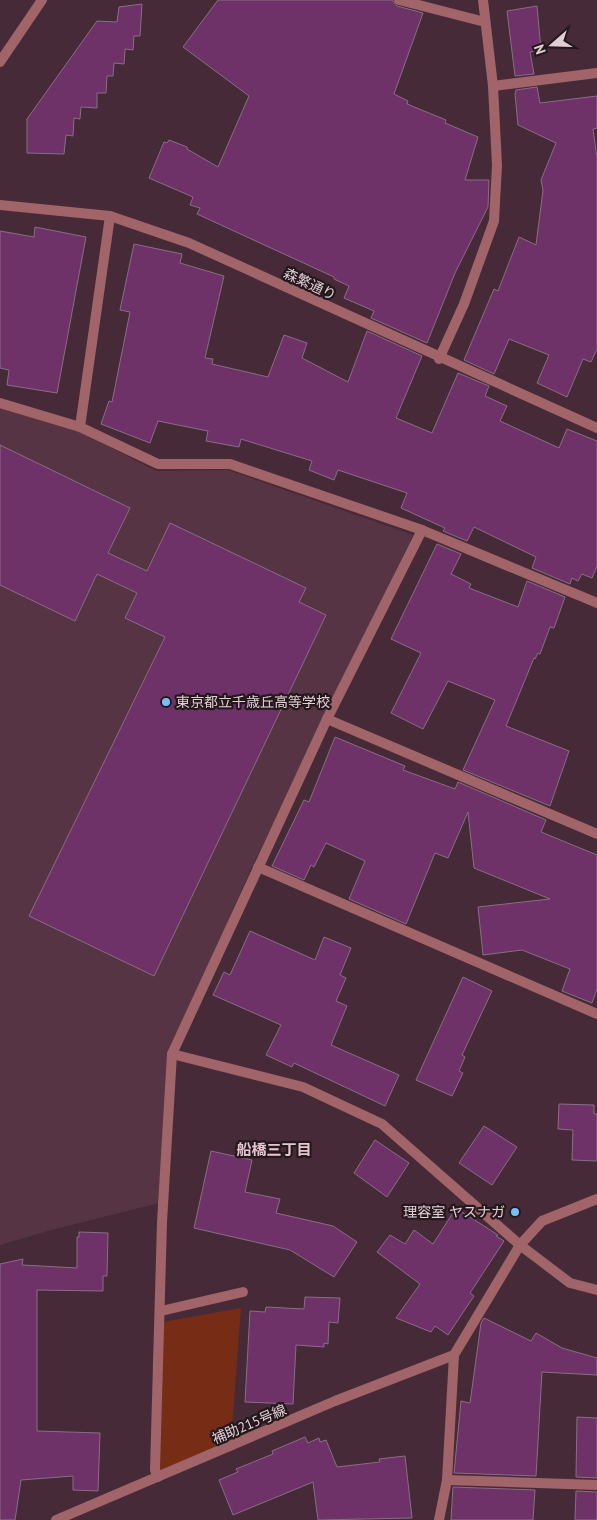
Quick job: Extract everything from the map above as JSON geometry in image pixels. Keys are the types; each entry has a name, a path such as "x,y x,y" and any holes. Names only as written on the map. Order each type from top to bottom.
{"street":[{"path":"0,62 42,0"},
{"path":"399,0 485,22"},
{"path":"439,358 464,304 494,221 497,165 493,86 482,0"},
{"path":"493,86 597,74"},
{"name":"森繁通り","path":"0,205 110,216 189,243 597,428"},
{"path":"80,427 110,216"},
{"path":"0,403 80,427 158,464 230,464 422,530 597,603"},
{"path":"158,1476 155,1470 161,1311 162,1222 172,1054 328,719 422,530"},
{"path":"328,719 597,834"},
{"path":"258,867 597,1014"},
{"path":"172,1054 303,1087 382,1124 520,1244 570,1283 597,1290"},
{"path":"439,1520 447,1480 454,1354 520,1244 542,1221 597,1199"},
{"path":"161,1311 243,1292"},
{"name":"補助215号線","path":"56,1520 335,1401 454,1354"},
{"path":"447,1480 597,1485"}],"shaded area":[{"name":"東京都立千歳丘高等学校","path":"0,407 79,431 156,471 228,470 413,535 251,869 169,1055 159,1203 0,1245"},
{"path":"241,1308 231,1442 160,1472 163,1322"}],"building":[{"path":"218,0 392,0 397,6 423,13 394,94 408,101 407,104 446,120 445,123 478,137 465,180 489,180 488,207 455,273 427,343 371,318 374,311 344,298 349,286 334,279 334,277 197,214 200,208 190,205 193,197 149,178 164,142 167,143 169,140 187,147 187,149 218,167 249,96 183,47"},
{"path":"142,4 140,36 134,36 133,50 125,49 124,64 114,63 113,76 107,76 106,93 97,93 97,108 81,107 80,119 74,118 73,136 66,135 64,154 27,153 27,119 97,21 117,22 119,7"},
{"path":"537,6 541,50 530,52 534,74 515,76 507,11"},
{"path":"537,87 540,103 597,96 597,128 593,129 597,158 597,349 591,362 583,359 567,397 537,383 549,355 509,339 494,374 464,360 494,289 498,291 519,237 536,245 543,190 541,180 556,143 518,125 515,94 516,90"},
{"path":"35,227 86,237 57,393 7,385 9,370 0,368 0,231 34,237"},
{"path":"134,244 182,254 180,263 224,276 205,358 213,359 212,364 268,377 284,335 307,343 302,358 348,382 367,331 422,356 396,418 432,433 458,373 489,386 485,396 507,406 500,421 559,448 567,429 597,441 597,566 592,578 582,574 578,581 572,578 570,584 532,568 536,557 474,527 467,541 443,531 445,528 401,508 407,493 338,470 334,480 309,470 312,461 241,439 239,447 206,441 208,431 158,421 150,443 101,424 109,401 112,402 130,312 120,310"},
{"path":"0,445 130,508 108,553 147,571 170,523 306,588 299,602 326,615 154,976 29,916 165,637 125,618 137,593 97,574 75,621 0,585"},
{"path":"437,544 461,554 451,574 471,584 469,588 518,607 527,581 565,597 554,628 550,627 540,654 538,653 534,658 506,726 569,751 550,806 463,770 495,700 448,681 423,729 391,713 421,653 391,639"},
{"path":"335,737 405,766 403,770 455,789 458,782 546,820 541,832 597,855 597,989 592,1003 562,991 570,969 522,950 483,955 478,907 550,899 474,868 468,812 448,858 435,853 406,924 349,899 365,861 326,843 314,867 311,865 304,880 272,866 304,800 309,802"},
{"path":"250,931 315,960 324,937 351,948 340,975 346,978 336,1001 347,1006 331,1045 399,1075 385,1106 294,1063 292,1067 266,1055 281,1025 213,995 224,972 230,975"},
{"path":"463,977 492,991 462,1055 465,1057 459,1071 463,1073 452,1096 416,1080"},
{"path":"559,1104 594,1105 594,1114 597,1114 597,1161 572,1160 573,1130 558,1129"},
{"path":"484,1126 517,1147 492,1185 459,1163"},
{"path":"375,1140 409,1163 387,1197 354,1173"},
{"path":"211,1151 252,1160 245,1192 280,1199 276,1213 333,1226 357,1242 334,1277 290,1250 194,1228"},
{"path":"456,1208 498,1235 496,1236 504,1241 470,1293 474,1296 448,1335 435,1326 431,1332 396,1318 420,1284 377,1252 390,1235 405,1244 414,1230 433,1244"},
{"path":"79,1232 108,1233 107,1276 103,1276 103,1291 37,1290 37,1431 100,1433 98,1491 73,1490 73,1476 21,1480 15,1520 0,1520 0,1264 23,1259 22,1265 77,1268 77,1237 79,1237"},
{"path":"305,1297 340,1298 338,1323 329,1322 328,1344 324,1343 324,1347 296,1345 293,1404 245,1402 250,1311 265,1312 266,1307 304,1309"},
{"path":"484,1318 531,1341 536,1333 562,1348 597,1358 597,1375 542,1372 536,1476 454,1473 461,1401 470,1403 481,1323"},
{"path":"577,1417 597,1418 597,1478 576,1477"},
{"path":"305,1437 308,1443 319,1438 320,1442 326,1440 337,1467 380,1462 379,1459 405,1456 412,1518 318,1520 313,1482 233,1515 219,1480 238,1472 236,1469 273,1454 272,1451"},
{"path":"453,1487 535,1490 533,1520 451,1520"},
{"path":"576,1491 597,1492 597,1520 575,1520"}],"place":[{"name":"東京都立千歳丘高等学校","path":"166,702"},
{"name":"理容室 ヤスナガ","path":"515,1212"}],"district":[{"name":"船橋三丁目","path":"274,1150"}]}
